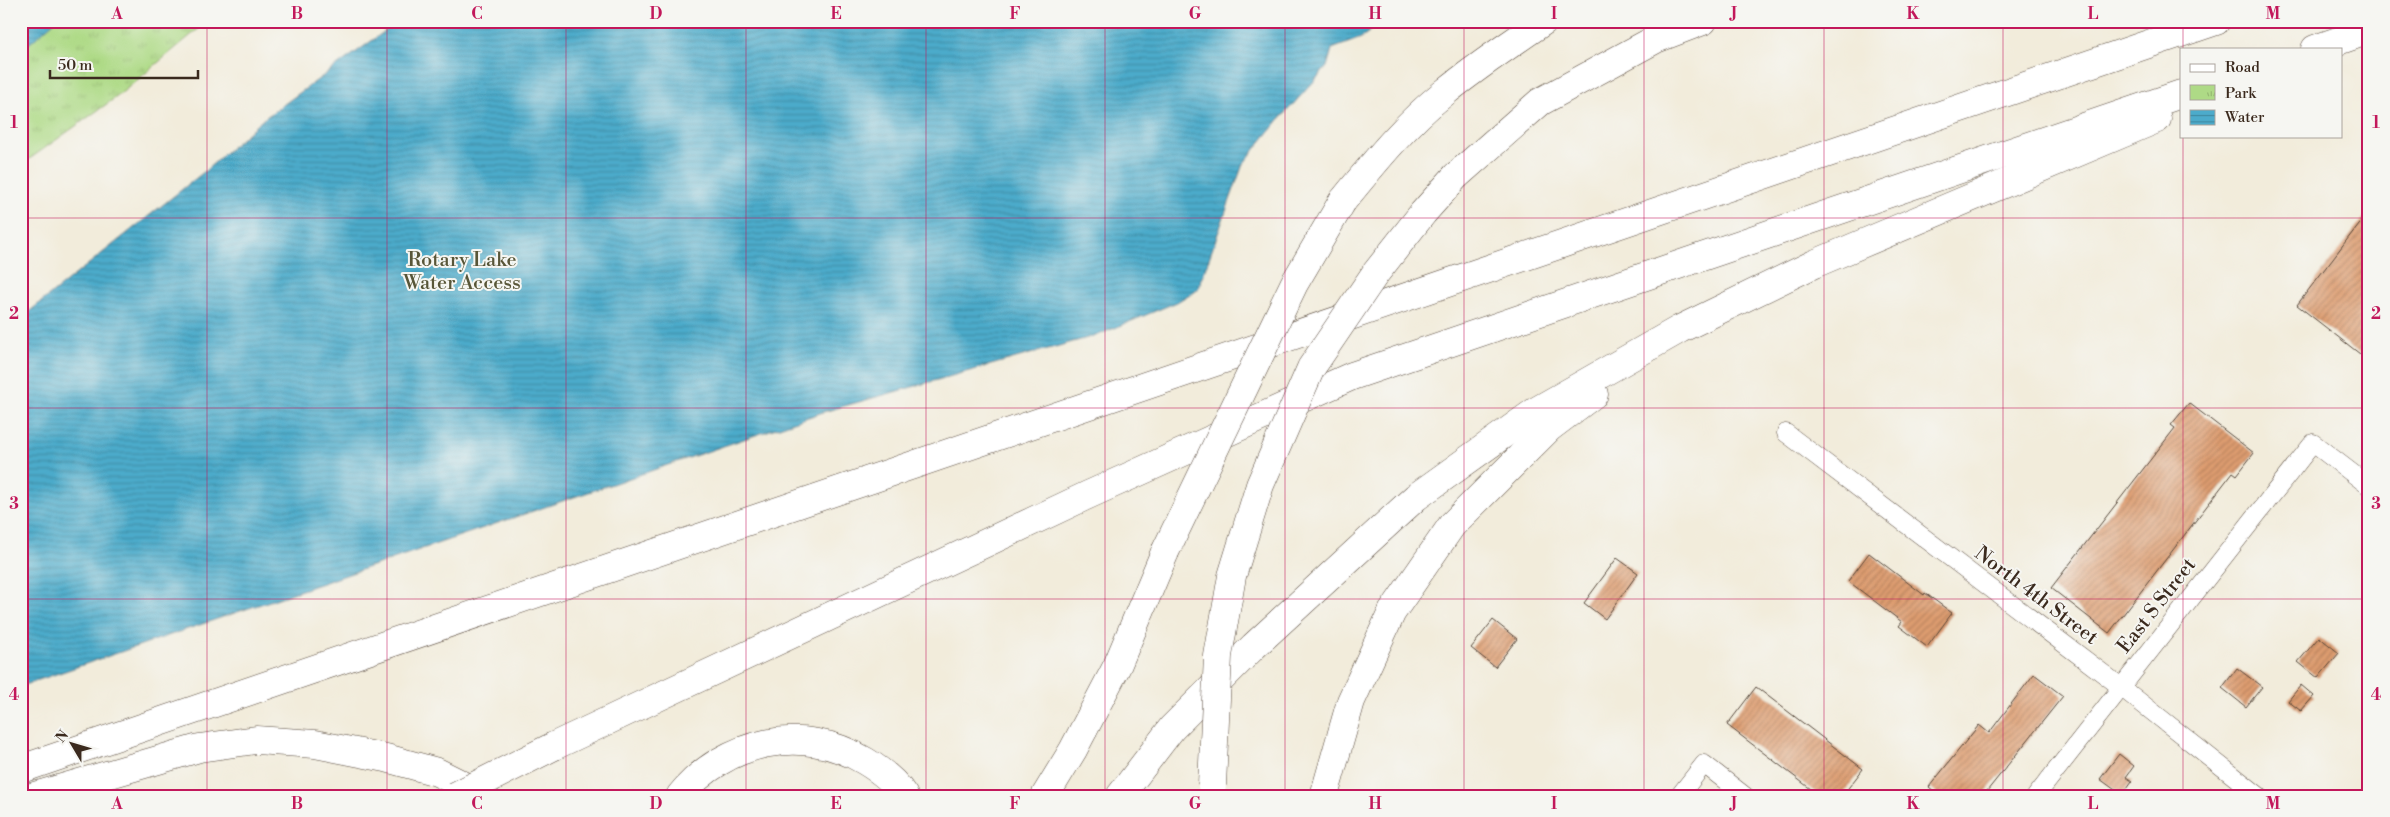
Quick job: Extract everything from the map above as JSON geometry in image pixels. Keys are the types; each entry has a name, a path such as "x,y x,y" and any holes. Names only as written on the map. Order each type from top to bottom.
{"highway":[{"path":"1045,796 1073,750 1117,666 1165,552 1294,284 1342,202 1383,151 1443,94 1544,21"},
{"path":"1213,790 1218,656 1232,576 1260,485 1312,368 1375,274 1423,213 1456,176 1540,102 1656,39 1703,21"},
{"path":"21,768 2216,21"},
{"path":"2318,48 2369,30"},
{"path":"455,796 554,746 1088,494 1352,376 2180,94"},
{"path":"1120,796 1172,728 1254,646 1416,497 1536,410 1680,329 1814,264 2106,142 2180,108"},
{"path":"1324,796 1351,701 1392,612 1452,525 1549,428 1680,329"},
{"path":"35,796 199,748 256,740 315,744 386,758 437,772 484,796"},
{"path":"680,796 692,780 731,754 776,740 832,745 856,755 877,768 899,787 904,796"}],"street":[{"name":"North 4th Street","path":"1786,433 2121,687 2259,796"},
{"name":"East S Street","path":"2036,796 2313,443 2369,486"},
{"path":"1679,796 1704,764 1745,796"}],"green space":[{"path":"52,21 208,21 118,96 21,165 21,47"}],"water":[{"path":"21,21 55,21 21,51"},
{"name":"Rotary Lake Water Access","path":"399,21 1383,21 1361,38 1332,49 1327,67 1278,121 1243,164 1198,289 1177,302 1098,335 823,412 21,686 21,318 205,171 262,120"}],"building":[{"path":"2369,211 2369,361 2297,305"},
{"path":"2189,403 2254,453 2237,475 2233,472 2109,633 2051,588 2175,428 2171,425"},
{"path":"1869,553 1924,595 1925,593 1952,613 1927,647 1899,626 1902,622 1848,581"},
{"path":"1617,558 1638,573 1605,619 1584,603"},
{"path":"1493,620 1517,639 1495,667 1471,648"},
{"path":"2319,637 2339,653 2318,678 2298,662"},
{"path":"2237,668 2262,687 2246,707 2222,688"},
{"path":"2034,674 2063,696 1983,796 1940,796 1929,787 1979,725 1989,733"},
{"path":"2301,685 2314,696 2301,711 2288,701"},
{"path":"1756,687 1863,769 1842,796 1820,796 1727,725"},
{"path":"2119,754 2134,766 2126,777 2132,781 2122,795 2100,779"}]}
